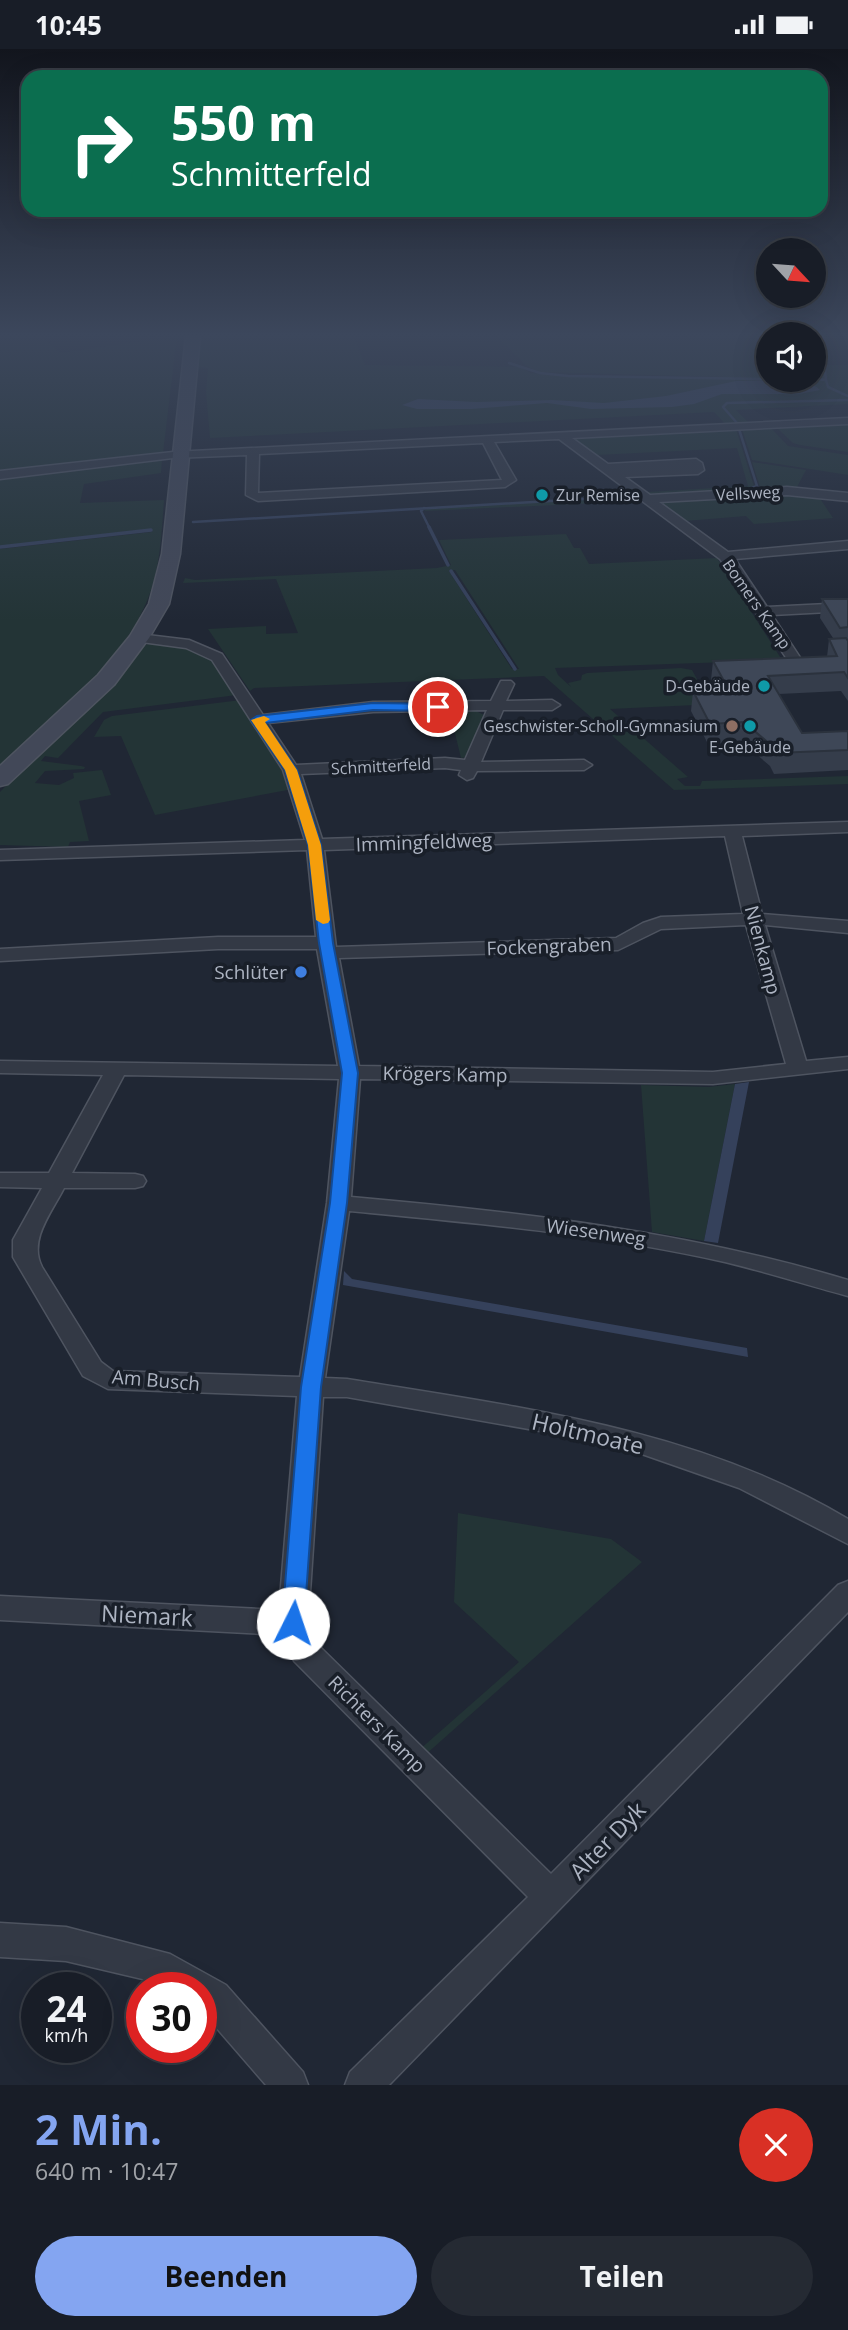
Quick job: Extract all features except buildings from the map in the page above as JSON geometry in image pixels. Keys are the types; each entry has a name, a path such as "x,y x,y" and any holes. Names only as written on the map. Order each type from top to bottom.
{"street":[{"path":"0,779 86,700 139,638 159,604 169,569 185,431"},
{"path":"0,475 183,455 657,431"},
{"name":"Bomers Kamp","path":"562,436 725,556 796,662"},
{"path":"253,452 252,495 424,483 505,483 510,480 487,440"},
{"path":"696,463 698,470 609,471 696,463"},
{"name":"Vellsweg","path":"647,499 787,491 848,497"},
{"path":"725,556 848,545"},
{"path":"763,611 848,607"},
{"name":"Richters Kamp","path":"139,638 189,644 213,653 291,770 315,845 327,948 350,1073 339,1203 311,1387 293,1623 305,1652 551,1898"},
{"path":"469,771 506,684"},
{"path":"257,720 373,707 496,708 552,705"},
{"name":"Schmitterfeld","path":"291,770 445,763 469,771 584,765"},
{"name":"Immingfeldweg","path":"0,855 848,827"},
{"name":"Nienkamp","path":"732,831 763,955 798,1069"},
{"name":"Fockengraben","path":"0,955 218,943 327,948 618,944 651,925 755,919 848,927"},
{"name":"Krögers Kamp","path":"0,1067 713,1079 848,1063"},
{"name":"Am Busch","path":"117,1068 25,1240 26,1257 92,1369 108,1380 137,1383 311,1387"},
{"path":"0,1180 135,1181"},
{"name":"Wiesenweg","path":"339,1203 591,1230 709,1250 784,1267 848,1288"},
{"name":"Holtmoate","path":"311,1387 373,1392 540,1421 640,1443 749,1481 812,1511 848,1533"},
{"name":"Alter Dyk","path":"363,2085 551,1898 848,1593"},
{"name":"Niemark","path":"0,1608 293,1623"},
{"path":"0,1940 66,1944 158,1966 168,1972"},
{"path":"217,2002 289,2085"}],"shaded area":[{"path":"0,431 166,431 163,453 0,472"},
{"path":"209,431 345,431 210,438"},
{"path":"737,431 754,486 649,494 647,492 748,486 737,448 597,455 575,439"},
{"path":"743,431 774,431 788,446 848,455 848,475 752,460"},
{"path":"780,431 848,431 848,452 793,443"},
{"path":"162,459 161,473 84,484 80,503 164,500 160,550 154,580 144,608 111,660 68,704 0,765 0,549 152,532 152,529 0,546 0,477"},
{"path":"752,462 806,470 796,489 761,490"},
{"path":"777,492 817,494 833,518 754,524 746,516 685,521 660,502"},
{"path":"636,496 642,501 424,511 427,509"},
{"path":"566,534 574,548 580,548 589,564 717,558 782,660 555,668 558,675 571,687 568,683 581,680 582,675 587,673 681,668 692,670 708,699 696,705 610,709 688,777 677,779 685,786 700,786 702,781 848,776 848,784 674,790 544,676 254,688 250,691 208,629 266,626 266,634 298,633 276,579 183,583 185,578 195,580 437,568 451,565 439,540","holes":["455,570 519,669 512,669 449,571"]},
{"path":"154,642 166,642 210,654 237,695 103,712 58,758 45,756 41,761 81,766 85,767 84,769 45,771 35,783 59,785 74,778 73,773 102,770 111,795 79,801 89,841 70,842 68,847 0,845 0,792 140,647"},
{"path":"241,700 283,767 293,789 155,815 121,736 94,737 104,720 112,716"},
{"path":"449,709 472,709 486,716 471,757 461,758"},
{"path":"735,1084 704,1241 652,1232 641,1085 709,1087"},
{"path":"458,1513 611,1539 642,1562 424,1756 418,1751 519,1662 454,1602"}],"water":[{"path":"749,1082 718,1243 704,1241 735,1084"},
{"path":"344,1271 352,1279 747,1348 748,1357 343,1285"}],"waterway":[{"path":"740,431 757,486 746,490"},
{"path":"424,508 635,496"},
{"path":"193,522 424,508"},
{"path":"424,508 421,511 448,565"},
{"path":"0,547 151,530"},
{"path":"451,571 515,669"}],"slow traffic":[{"path":"264,719 257,720 291,770 315,845 323,920"}],"place":[{"name":"Zur Remise","path":"542,495"},
{"name":"D-Gebäude","path":"764,686"},
{"name":"Geschwister-Scholl-Gymnasium","path":"732,726"},
{"name":"E-Gebäude","path":"750,726"},
{"name":"Schlüter","path":"301,972"}],"route":[{"path":"293,1623 311,1387 339,1203 350,1073 326,943 315,845 291,770 257,720 373,707 438,707"}]}
